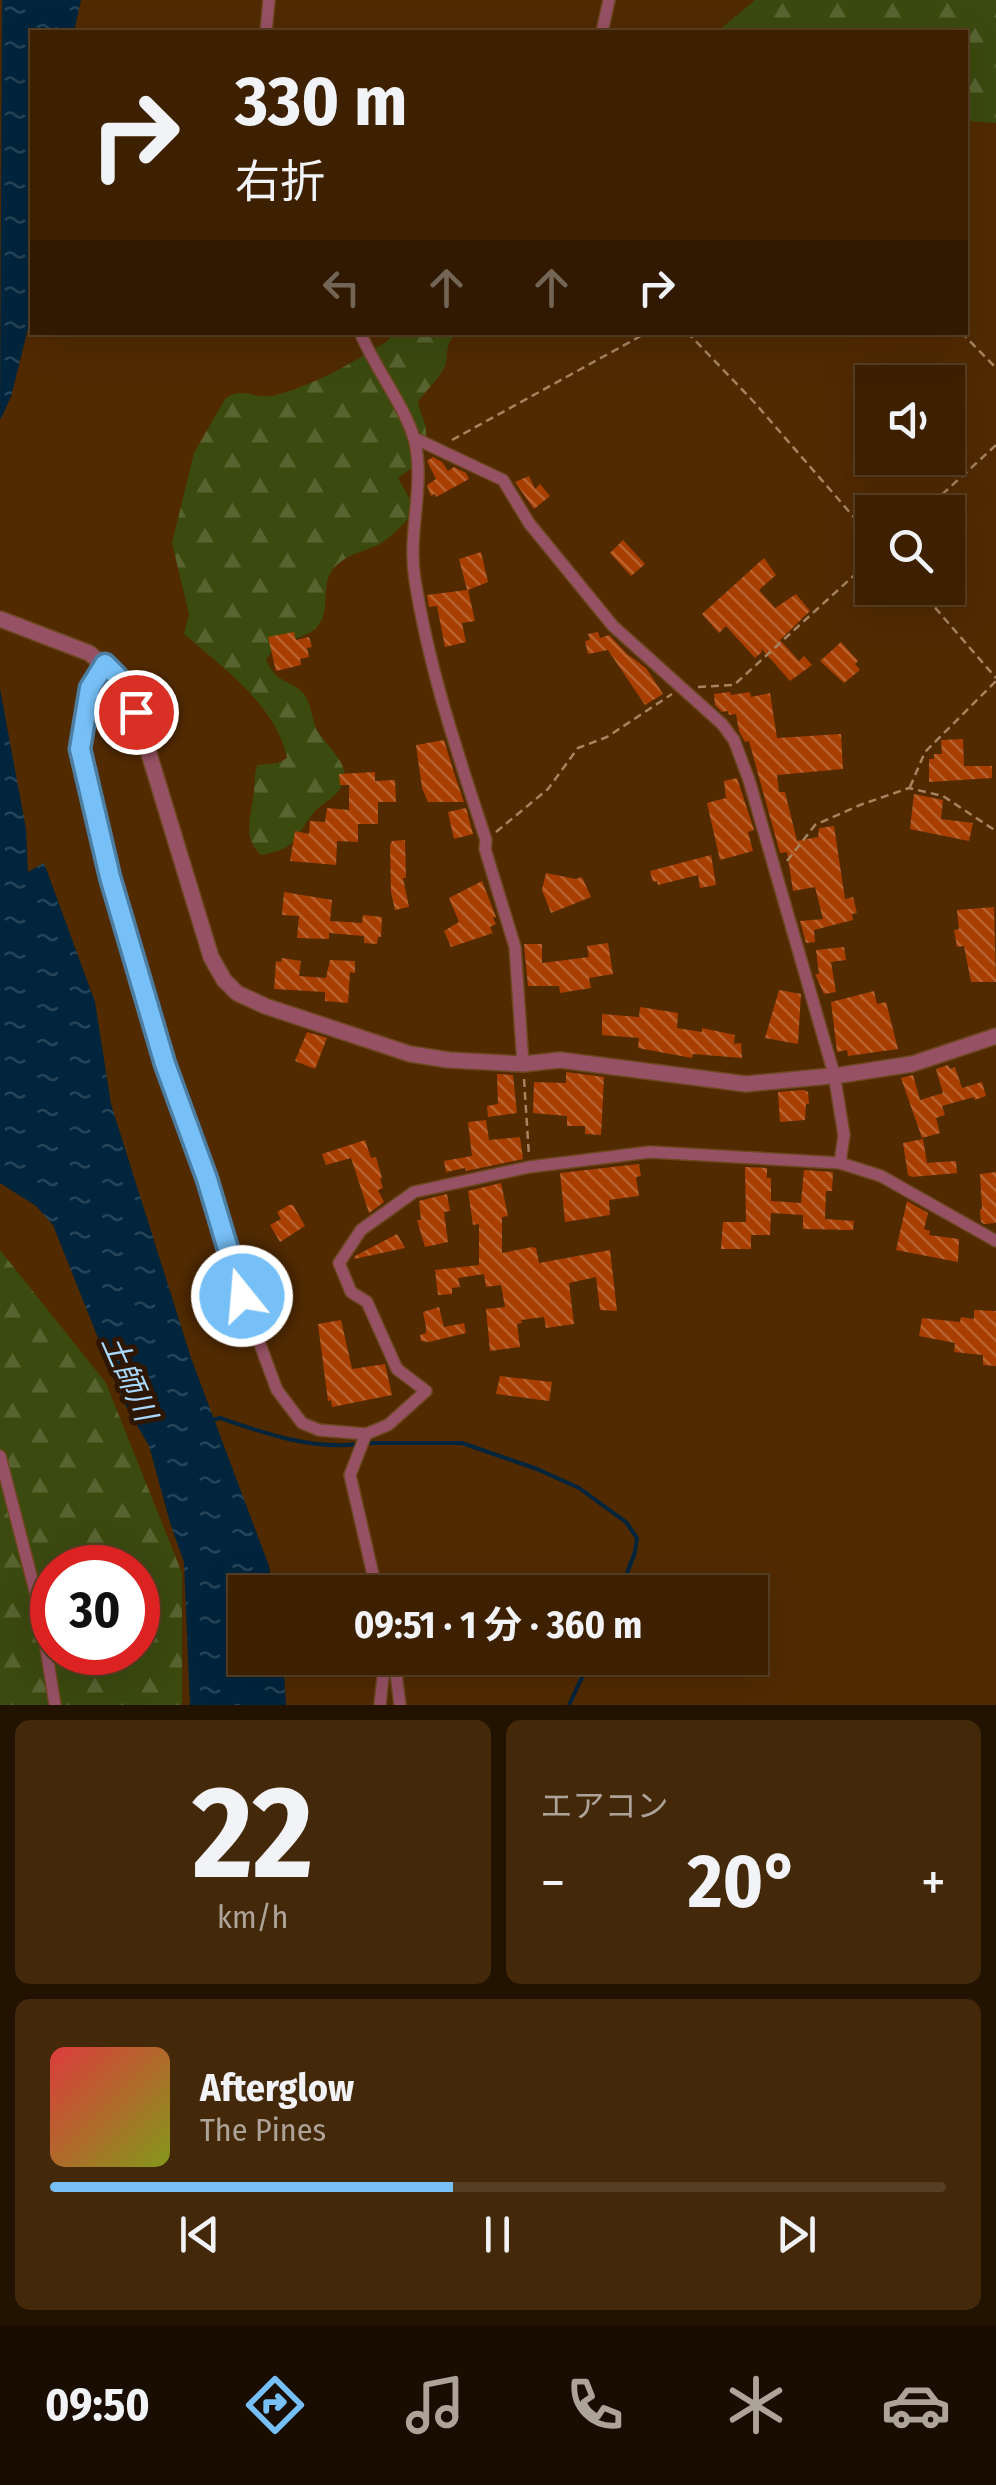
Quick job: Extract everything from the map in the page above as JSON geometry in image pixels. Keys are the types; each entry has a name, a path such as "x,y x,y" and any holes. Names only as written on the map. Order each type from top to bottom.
{"street":[{"path":"266,30 270,0"},
{"path":"602,30 609,0"},
{"path":"362,335 414,438 418,480 412,533 414,578 448,726 486,840 485,849 515,947 523,1064"},
{"path":"414,438 503,480 529,523 614,626 722,724 734,740 834,1074 844,1136 840,1163"},
{"path":"0,619 89,653 117,676 136,712 211,957 224,980 237,992 265,1006 410,1054 523,1064 560,1060 746,1084 912,1064 996,1036"},
{"path":"105,664 90,688 80,749 110,877 165,1064 207,1179 242,1296 277,1390 302,1423 319,1430 366,1434 388,1425 426,1392 398,1369 367,1302 352,1292 339,1262 360,1230 414,1192 530,1167 650,1152 840,1163 881,1176 996,1241"},
{"path":"366,1434 350,1475 373,1575"},
{"path":"0,1456 40,1610 55,1705"},
{"path":"380,1705 383,1675"},
{"path":"396,1675 400,1705"}],"path":[{"path":"436,449 643,335"},
{"path":"690,335 791,442 855,518"},
{"path":"965,335 996,368"},
{"path":"942,495 996,445"},
{"path":"486,840 548,789 578,748 606,738 680,688 734,685 855,574"},
{"path":"909,788 925,752 996,679 933,605"},
{"path":"776,874 816,825 909,788 944,796 996,831"},
{"path":"523,1064 530,1167"}],"green space":[{"path":"755,0 996,0 996,123 968,121 968,30 719,30"},
{"path":"389,335 456,335 441,372 418,401 425,424 424,449 417,462 398,478 413,505 412,515 383,542 335,567 328,580 321,622 276,648 266,660 275,674 304,694 317,730 341,762 345,776 337,793 316,811 293,842 261,855 249,829 257,765 287,758 272,721 260,705 184,634 189,614 172,543 194,453 231,395 276,395 335,372 389,340"},
{"path":"0,1250 106,1383 182,1573 182,1705 0,1705"}],"water":[{"path":"2,0 81,0 74,30 30,30 30,320 11,397 0,420"},
{"name":"土師川","path":"0,689 26,829 28,872 44,863 95,1002 111,1104 191,1358 269,1566 271,1575 228,1575 228,1675 284,1675 286,1705 190,1705 184,1562 149,1446 124,1403 53,1225 36,1206 0,1183"}],"building":[{"path":"433,457 448,471 454,467 469,479 431,496 427,485 436,479 427,461"},
{"path":"529,476 535,489 540,484 550,496 534,509 515,482"},
{"path":"623,540 645,564 631,576 610,553"},
{"path":"481,552 488,582 468,590 475,621 462,623 466,642 445,647 437,606 429,607 427,595 467,590 459,559"},
{"path":"764,558 776,575 759,590 775,608 796,594 810,611 780,640 799,661 804,656 812,665 790,681 761,648 755,658 726,626 719,633 702,614"},
{"path":"294,632 296,640 309,637 309,657 300,659 301,665 276,671 268,637"},
{"path":"598,632 600,638 609,635 646,668 663,694 645,705 608,650 588,654 588,634"},
{"path":"841,642 858,661 855,664 860,670 844,683 820,661"},
{"path":"750,692 751,697 770,693 777,738 841,734 843,769 777,775 779,792 785,792 797,841 818,837 819,828 834,826 845,899 853,897 857,913 852,914 853,920 814,930 815,942 806,943 800,921 823,919 815,887 793,891 787,852 780,853 749,741 745,742 739,731 736,714 722,712 715,705 714,694"},
{"path":"963,739 964,766 992,766 992,778 929,782 929,759 942,754 941,740"},
{"path":"444,740 464,802 428,802 422,788 416,745"},
{"path":"375,772 375,781 395,780 396,802 378,802 378,824 358,824 358,842 337,841 336,865 290,861 295,831 309,834 310,821 325,822 327,808 349,810 349,785 340,785 339,774"},
{"path":"737,778 754,830 748,832 753,851 720,860 707,803 726,798 724,781"},
{"path":"914,794 943,800 941,819 973,823 969,841 910,829"},
{"path":"466,808 473,834 454,839 448,812"},
{"path":"405,840 403,878 409,907 395,910 390,845 392,841"},
{"path":"711,855 716,885 700,888 698,875 658,885 653,882 650,871"},
{"path":"546,873 582,877 591,897 551,913 542,890"},
{"path":"482,881 496,917 496,924 490,927 493,933 451,947 444,931 459,922 449,898"},
{"path":"284,892 332,900 330,921 362,923 363,915 382,917 381,937 377,944 364,943 364,936 329,933 329,939 297,938 299,916 282,915"},
{"path":"994,907 996,982 971,982 964,946 957,947 957,910"},
{"path":"608,943 613,974 589,978 591,988 560,993 559,986 528,986 524,944 542,944 542,963 589,957 587,946"},
{"path":"844,947 846,960 831,962 836,992 824,994 815,974 819,974 816,950"},
{"path":"282,958 301,961 299,976 326,978 330,960 355,961 355,973 350,972 348,1003 325,1001 325,992 274,989 276,961 281,962"},
{"path":"779,990 801,994 798,1044 765,1038"},
{"path":"874,991 877,1004 886,1002 898,1049 848,1056 847,1050 837,1052 831,1002"},
{"path":"640,1007 678,1013 677,1028 735,1035 734,1044 741,1043 742,1058 693,1054 692,1058 638,1048 639,1038 602,1035 602,1014 639,1017"},
{"path":"307,1032 327,1038 315,1069 295,1061"},
{"path":"948,1065 950,1069 955,1067 962,1088 982,1082 986,1096 942,1106 945,1115 936,1118 940,1133 922,1138 901,1078 913,1075 920,1100 943,1093 936,1069"},
{"path":"566,1072 604,1077 601,1135 585,1134 585,1126 567,1126 567,1116 533,1113 534,1082 566,1083"},
{"path":"497,1074 513,1075 517,1113 488,1117 487,1106 498,1104"},
{"path":"778,1092 808,1092 809,1104 805,1120 780,1122"},
{"path":"486,1120 489,1140 520,1137 523,1159 446,1172 444,1161 472,1156 468,1122"},
{"path":"923,1139 927,1163 956,1161 957,1173 908,1175 903,1143"},
{"path":"365,1140 371,1158 376,1157 383,1188 378,1190 384,1202 369,1213 351,1158 326,1165 322,1154"},
{"path":"639,1164 639,1196 609,1200 610,1215 565,1222 560,1173"},
{"path":"745,1167 767,1168 771,1201 801,1203 804,1170 833,1172 832,1191 826,1191 825,1219 854,1221 853,1230 803,1229 803,1215 771,1213 770,1235 751,1235 751,1249 721,1249 723,1222 746,1222"},
{"path":"996,1172 996,1223 984,1224 980,1174"},
{"path":"501,1183 508,1216 502,1217 502,1253 536,1248 539,1263 610,1250 617,1311 600,1310 596,1277 569,1283 574,1324 546,1328 544,1317 521,1320 517,1324 520,1347 490,1351 486,1309 505,1307 501,1285 486,1287 484,1274 458,1278 460,1287 452,1288 452,1294 438,1295 435,1270 479,1265 479,1224 473,1225 468,1191"},
{"path":"447,1194 450,1211 444,1212 448,1242 425,1247 417,1220 421,1220 419,1201"},
{"path":"907,1201 928,1213 924,1229 930,1231 929,1235 959,1239 958,1262 896,1250"},
{"path":"293,1205 305,1226 280,1242 270,1225 281,1219 277,1212"},
{"path":"397,1234 405,1248 354,1259 355,1256"},
{"path":"439,1307 444,1327 464,1323 466,1333 421,1341 420,1335 426,1333 423,1312"},
{"path":"974,1310 996,1311 996,1366 983,1365 983,1355 954,1352 955,1343 919,1336 922,1318 960,1322 961,1317 974,1319"},
{"path":"341,1320 352,1369 385,1364 392,1395 332,1407 318,1324"},
{"path":"500,1376 552,1382 549,1401 496,1394"}],"waterway":[{"path":"212,1420 220,1418 323,1445 358,1444"},
{"path":"367,1443 462,1443 579,1488 626,1522 637,1538 626,1575"},
{"path":"569,1705 583,1675"}],"route":[{"path":"136,712 117,676 105,664 90,688 80,749 110,877 165,1064 207,1179 242,1296"}]}
